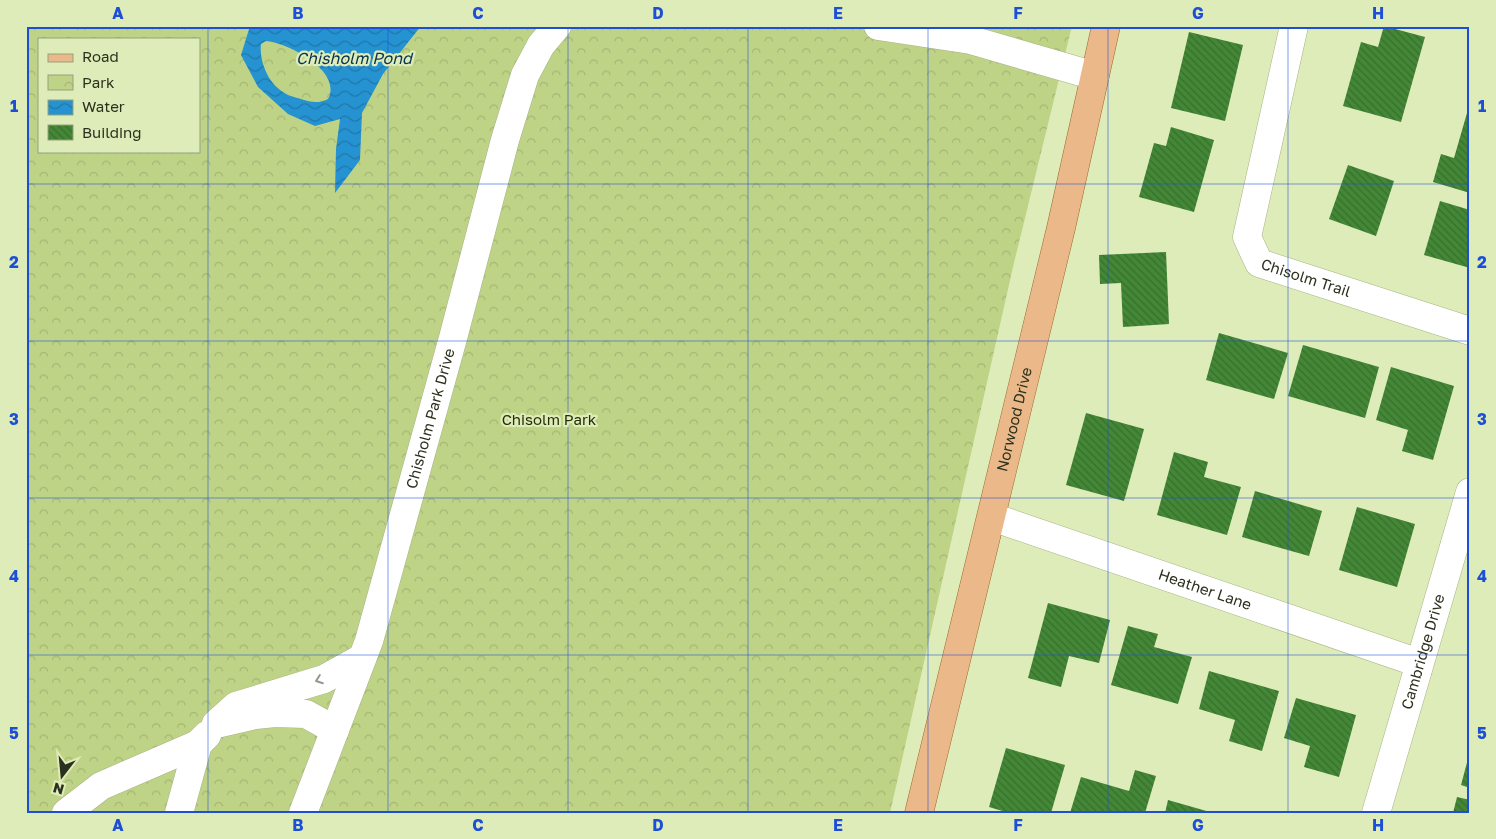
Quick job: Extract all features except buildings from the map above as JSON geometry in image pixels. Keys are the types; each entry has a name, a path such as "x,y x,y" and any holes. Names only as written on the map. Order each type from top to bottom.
{"main road":[{"name":"Norwood Drive","path":"919,813 1061,228 1106,26"}],"street":[{"name":"Chisholm Park Drive","path":"303,813 369,640 453,338 505,140 525,75 541,45 556,26"},
{"path":"878,26 971,40 1095,76"},
{"name":"Chisolm Trail","path":"1294,26 1247,237 1259,263 1470,331"},
{"name":"Cambridge Drive","path":"1376,813 1470,492"},
{"name":"Heather Lane","path":"992,517 1419,663"},
{"path":"66,813 101,786 198,744 236,706 324,679 362,658"},
{"path":"216,724 255,715 275,713 306,714 335,730"},
{"path":"179,813 198,744"}],"green space":[{"name":"Chisolm Park","path":"26,26 1072,26 1013,267 890,813 26,813"}],"water":[{"name":"Chisholm Pond","path":"250,26 421,26 383,74 362,113 360,160 335,193 336,149 340,119 315,126 288,114 258,87 241,55","holes":["266,41 276,43 299,53 321,69 328,78 331,89 328,99 311,102 285,93 273,83 263,64 261,44"]}]}
